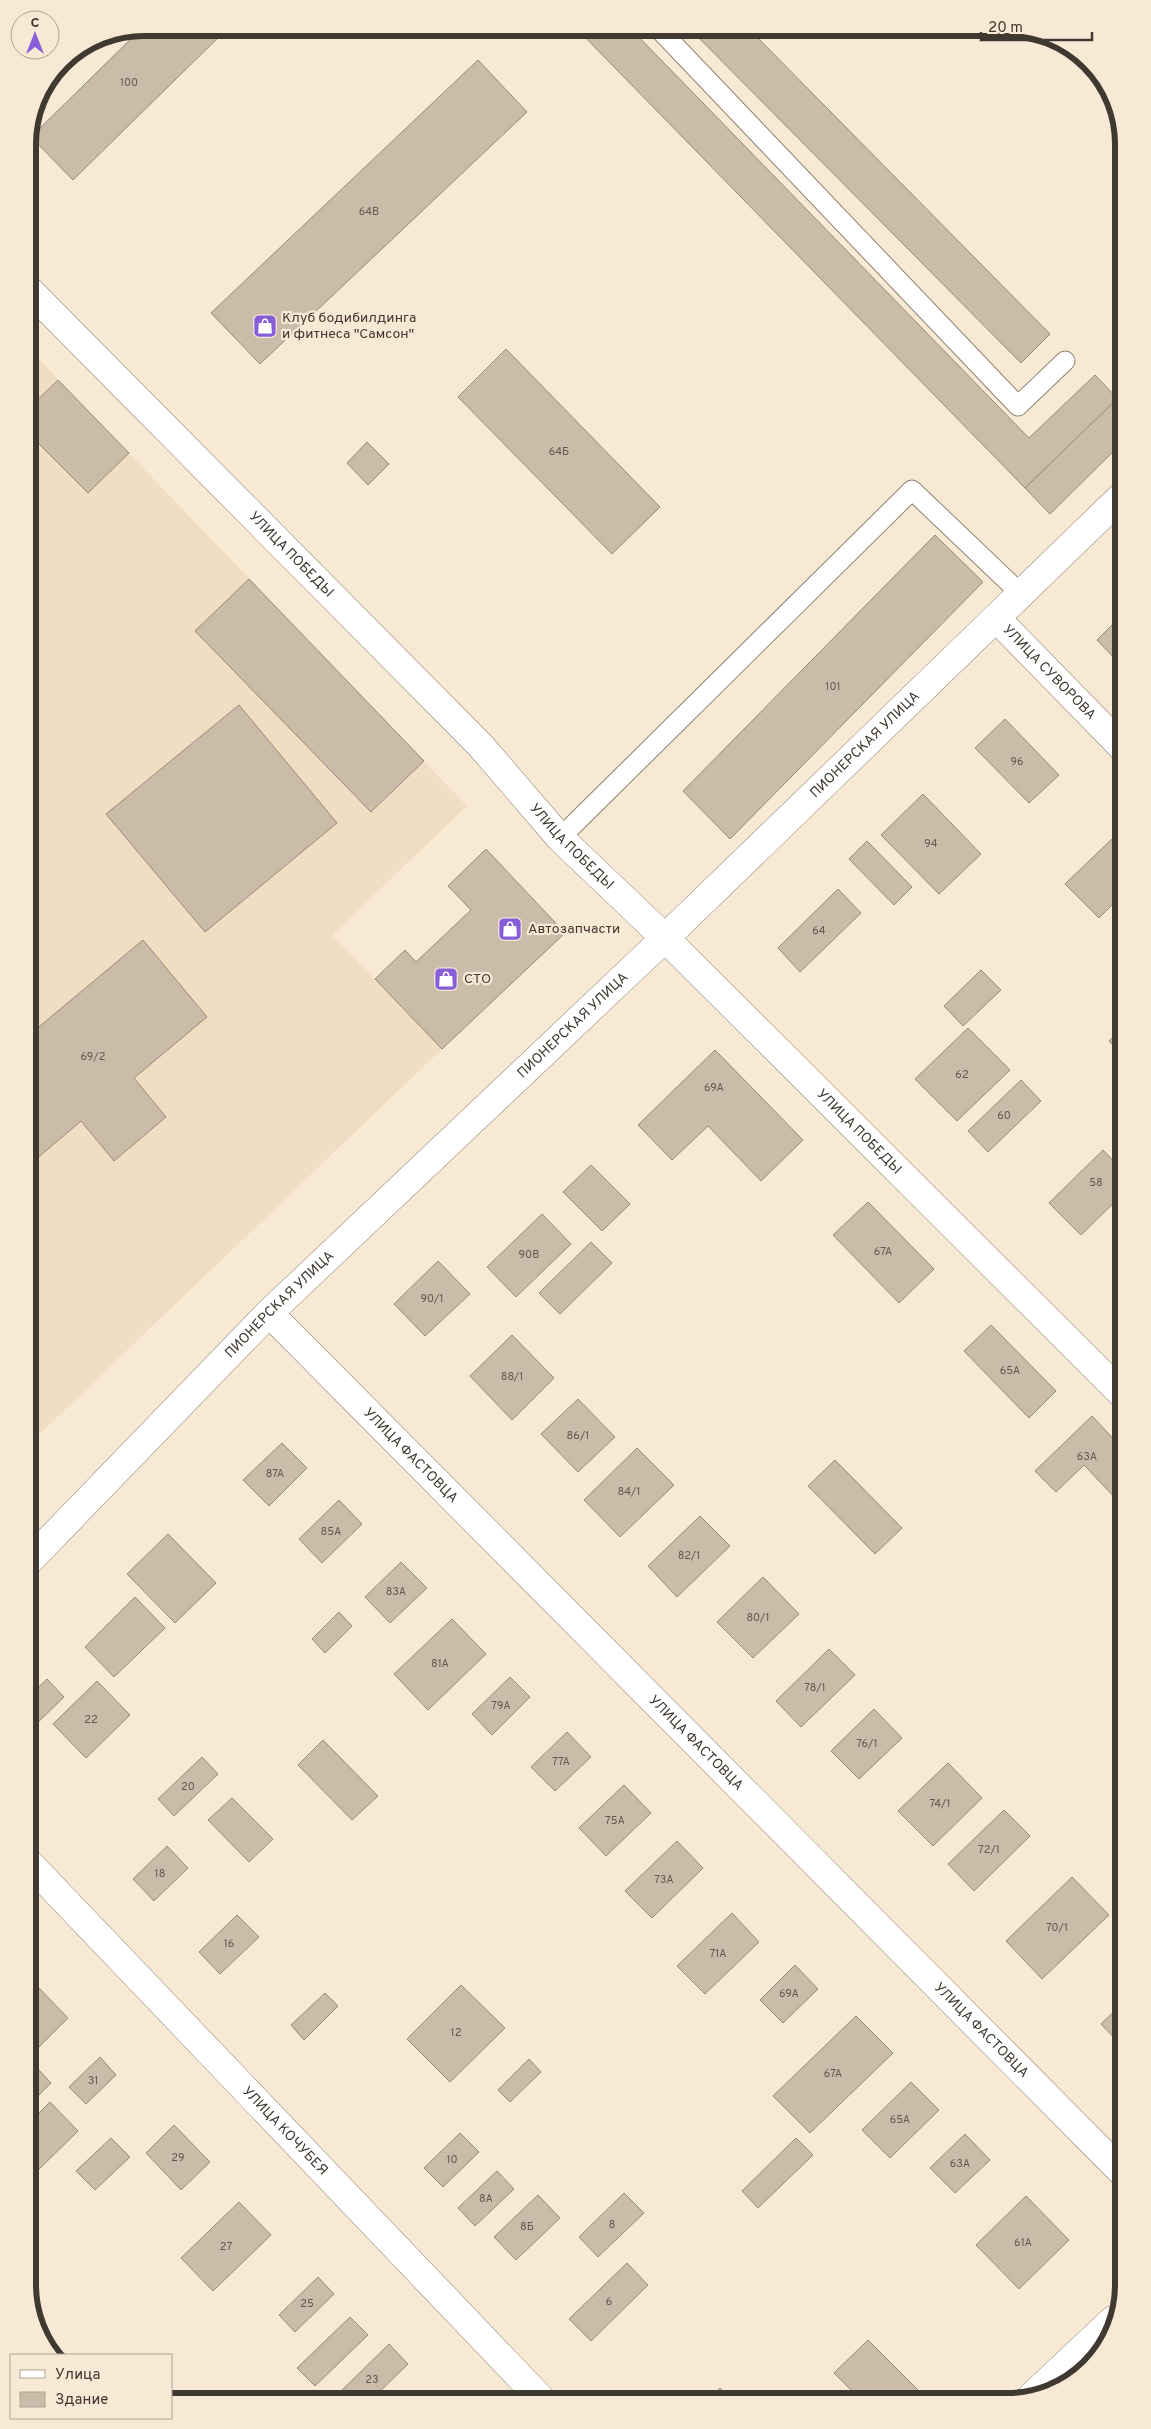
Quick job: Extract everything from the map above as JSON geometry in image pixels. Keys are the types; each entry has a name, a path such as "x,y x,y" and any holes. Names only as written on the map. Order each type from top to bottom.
{"street":[{"name":"УЛИЦА ПОБЕДЫ","path":"36,297 474,739 560,838 664,938 1115,1386"},
{"name":"ПИОНЕРСКАЯ УЛИЦА","path":"36,1554 269,1313 664,938 1115,504"},
{"name":"УЛИЦА СУВОРОВА","path":"996,618 1115,739"},
{"name":"УЛИЦА ФАСТОВЦА","path":"269,1313 1115,2164"},
{"name":"УЛИЦА КОЧУБЕЯ","path":"36,1870 535,2393"},
{"path":"1041,2387 1107,2326"}],"lane":[{"path":"666,36 1018,406 1065,361"},
{"path":"560,838 912,490 1021,594"}],"shaded area":[{"path":"36,356 467,806 332,935 442,1049 36,1437"}],"building":[{"path":"220,36 73,180 36,142 37,131 133,37"},
{"path":"584,36 638,36 1029,438 1095,375 1115,396 1115,402 1025,488"},
{"path":"697,36 756,36 1050,334 1021,363"},
{"path":"478,60 527,112 260,364 211,313"},
{"path":"506,349 660,507 612,554 458,397"},
{"path":"58,380 129,453 88,493 38,443 36,445 36,401"},
{"path":"1115,401 1115,450 1050,514 1025,488"},
{"path":"367,442 389,464 368,485 347,463"},
{"path":"935,535 983,582 730,839 683,791"},
{"path":"249,579 424,761 371,812 195,631"},
{"path":"1115,622 1115,659 1097,640"},
{"path":"239,705 337,823 205,932 106,814"},
{"path":"1005,719 1059,775 1029,803 975,748"},
{"path":"923,794 981,854 939,894 881,835"},
{"path":"1113,838 1115,840 1115,902 1099,918 1065,884"},
{"path":"867,841 912,887 894,905 849,859"},
{"path":"486,849 565,933 442,1049 375,979 405,950 416,962 471,910 448,886"},
{"path":"838,889 861,913 800,972 778,948"},
{"path":"143,940 207,1017 134,1078 166,1117 114,1161 81,1121 36,1159 36,1029"},
{"path":"981,970 1001,990 963,1026 944,1006"},
{"path":"968,1028 1010,1070 957,1121 915,1079"},
{"path":"1115,1035 1115,1047 1109,1041"},
{"path":"715,1050 803,1140 761,1181 708,1126 672,1160 638,1125"},
{"path":"1021,1080 1041,1101 988,1152 968,1131"},
{"path":"1103,1150 1115,1163 1115,1202 1081,1235 1049,1203"},
{"path":"591,1165 630,1204 602,1231 563,1192"},
{"path":"868,1202 934,1269 899,1303 833,1235"},
{"path":"542,1214 571,1244 516,1297 487,1267"},
{"path":"591,1242 612,1263 560,1314 539,1293"},
{"path":"438,1261 470,1294 425,1336 394,1304"},
{"path":"991,1325 1056,1391 1029,1418 964,1351"},
{"path":"512,1335 554,1378 512,1420 470,1376"},
{"path":"578,1399 615,1437 578,1472 541,1434"},
{"path":"1092,1416 1115,1440 1115,1498 1084,1465 1056,1492 1035,1471"},
{"path":"282,1443 307,1468 269,1506 243,1480"},
{"path":"637,1448 674,1485 620,1537 584,1500"},
{"path":"835,1460 902,1528 875,1554 808,1486"},
{"path":"339,1500 362,1524 322,1563 299,1539"},
{"path":"700,1516 730,1546 677,1597 648,1566"},
{"path":"168,1534 216,1583 175,1623 127,1574"},
{"path":"401,1562 427,1588 390,1623 365,1597"},
{"path":"763,1577 799,1614 753,1658 717,1622"},
{"path":"135,1597 165,1628 114,1677 85,1647"},
{"path":"339,1612 352,1626 325,1653 312,1639"},
{"path":"452,1619 486,1654 428,1710 394,1674"},
{"path":"829,1649 855,1675 801,1727 776,1701"},
{"path":"510,1677 530,1697 492,1735 472,1714"},
{"path":"47,1679 64,1697 36,1724 36,1689"},
{"path":"97,1681 130,1715 86,1758 53,1724"},
{"path":"874,1709 902,1738 859,1779 831,1751"},
{"path":"567,1732 591,1757 555,1791 531,1767"},
{"path":"323,1740 378,1796 352,1820 298,1765"},
{"path":"202,1757 218,1774 174,1816 158,1799"},
{"path":"948,1763 982,1798 933,1846 898,1811"},
{"path":"624,1785 651,1813 606,1856 579,1828"},
{"path":"232,1798 273,1839 249,1862 208,1820"},
{"path":"1004,1810 1030,1836 974,1891 948,1864"},
{"path":"677,1841 703,1868 652,1918 625,1891"},
{"path":"167,1846 188,1868 154,1901 133,1879"},
{"path":"1072,1877 1109,1915 1042,1979 1006,1941"},
{"path":"732,1913 759,1942 705,1994 677,1966"},
{"path":"237,1915 259,1937 220,1974 199,1952"},
{"path":"795,1965 818,1989 783,2023 760,2000"},
{"path":"461,1985 505,2028 450,2082 407,2039"},
{"path":"36,1987 68,2018 36,2050"},
{"path":"325,1993 338,2006 304,2040 291,2025"},
{"path":"1115,2011 1115,2039 1101,2024"},
{"path":"856,2016 893,2053 810,2133 773,2096"},
{"path":"100,2057 116,2075 86,2104 69,2087"},
{"path":"529,2059 541,2072 510,2102 498,2090"},
{"path":"38,2069 51,2083 36,2098 36,2071"},
{"path":"911,2082 939,2110 890,2158 862,2130"},
{"path":"50,2102 78,2131 36,2172 36,2116"},
{"path":"174,2125 210,2162 181,2190 146,2153"},
{"path":"460,2133 479,2152 443,2187 424,2168"},
{"path":"965,2134 990,2160 955,2193 930,2168"},
{"path":"111,2138 130,2157 95,2190 76,2171"},
{"path":"796,2138 813,2155 758,2208 742,2191"},
{"path":"497,2171 514,2189 475,2226 458,2208"},
{"path":"624,2193 644,2213 598,2257 579,2237"},
{"path":"538,2195 560,2218 516,2260 494,2237"},
{"path":"1026,2196 1069,2240 1019,2289 976,2245"},
{"path":"239,2202 271,2235 213,2291 181,2258"},
{"path":"627,2263 648,2285 591,2341 569,2319"},
{"path":"318,2277 334,2294 295,2332 279,2315"},
{"path":"350,2317 368,2335 315,2386 297,2368"},
{"path":"868,2340 921,2393 854,2393 834,2373"},
{"path":"389,2344 408,2364 378,2393 339,2393"},
{"path":"720,2388 725,2393 715,2393"}],"place":[{"name":"Клуб бодибилдинга и фитнеса \"Самсон\"","path":"265,326"},
{"name":"Автозапчасти","path":"510,929"},
{"name":"СТО","path":"446,979"}]}
